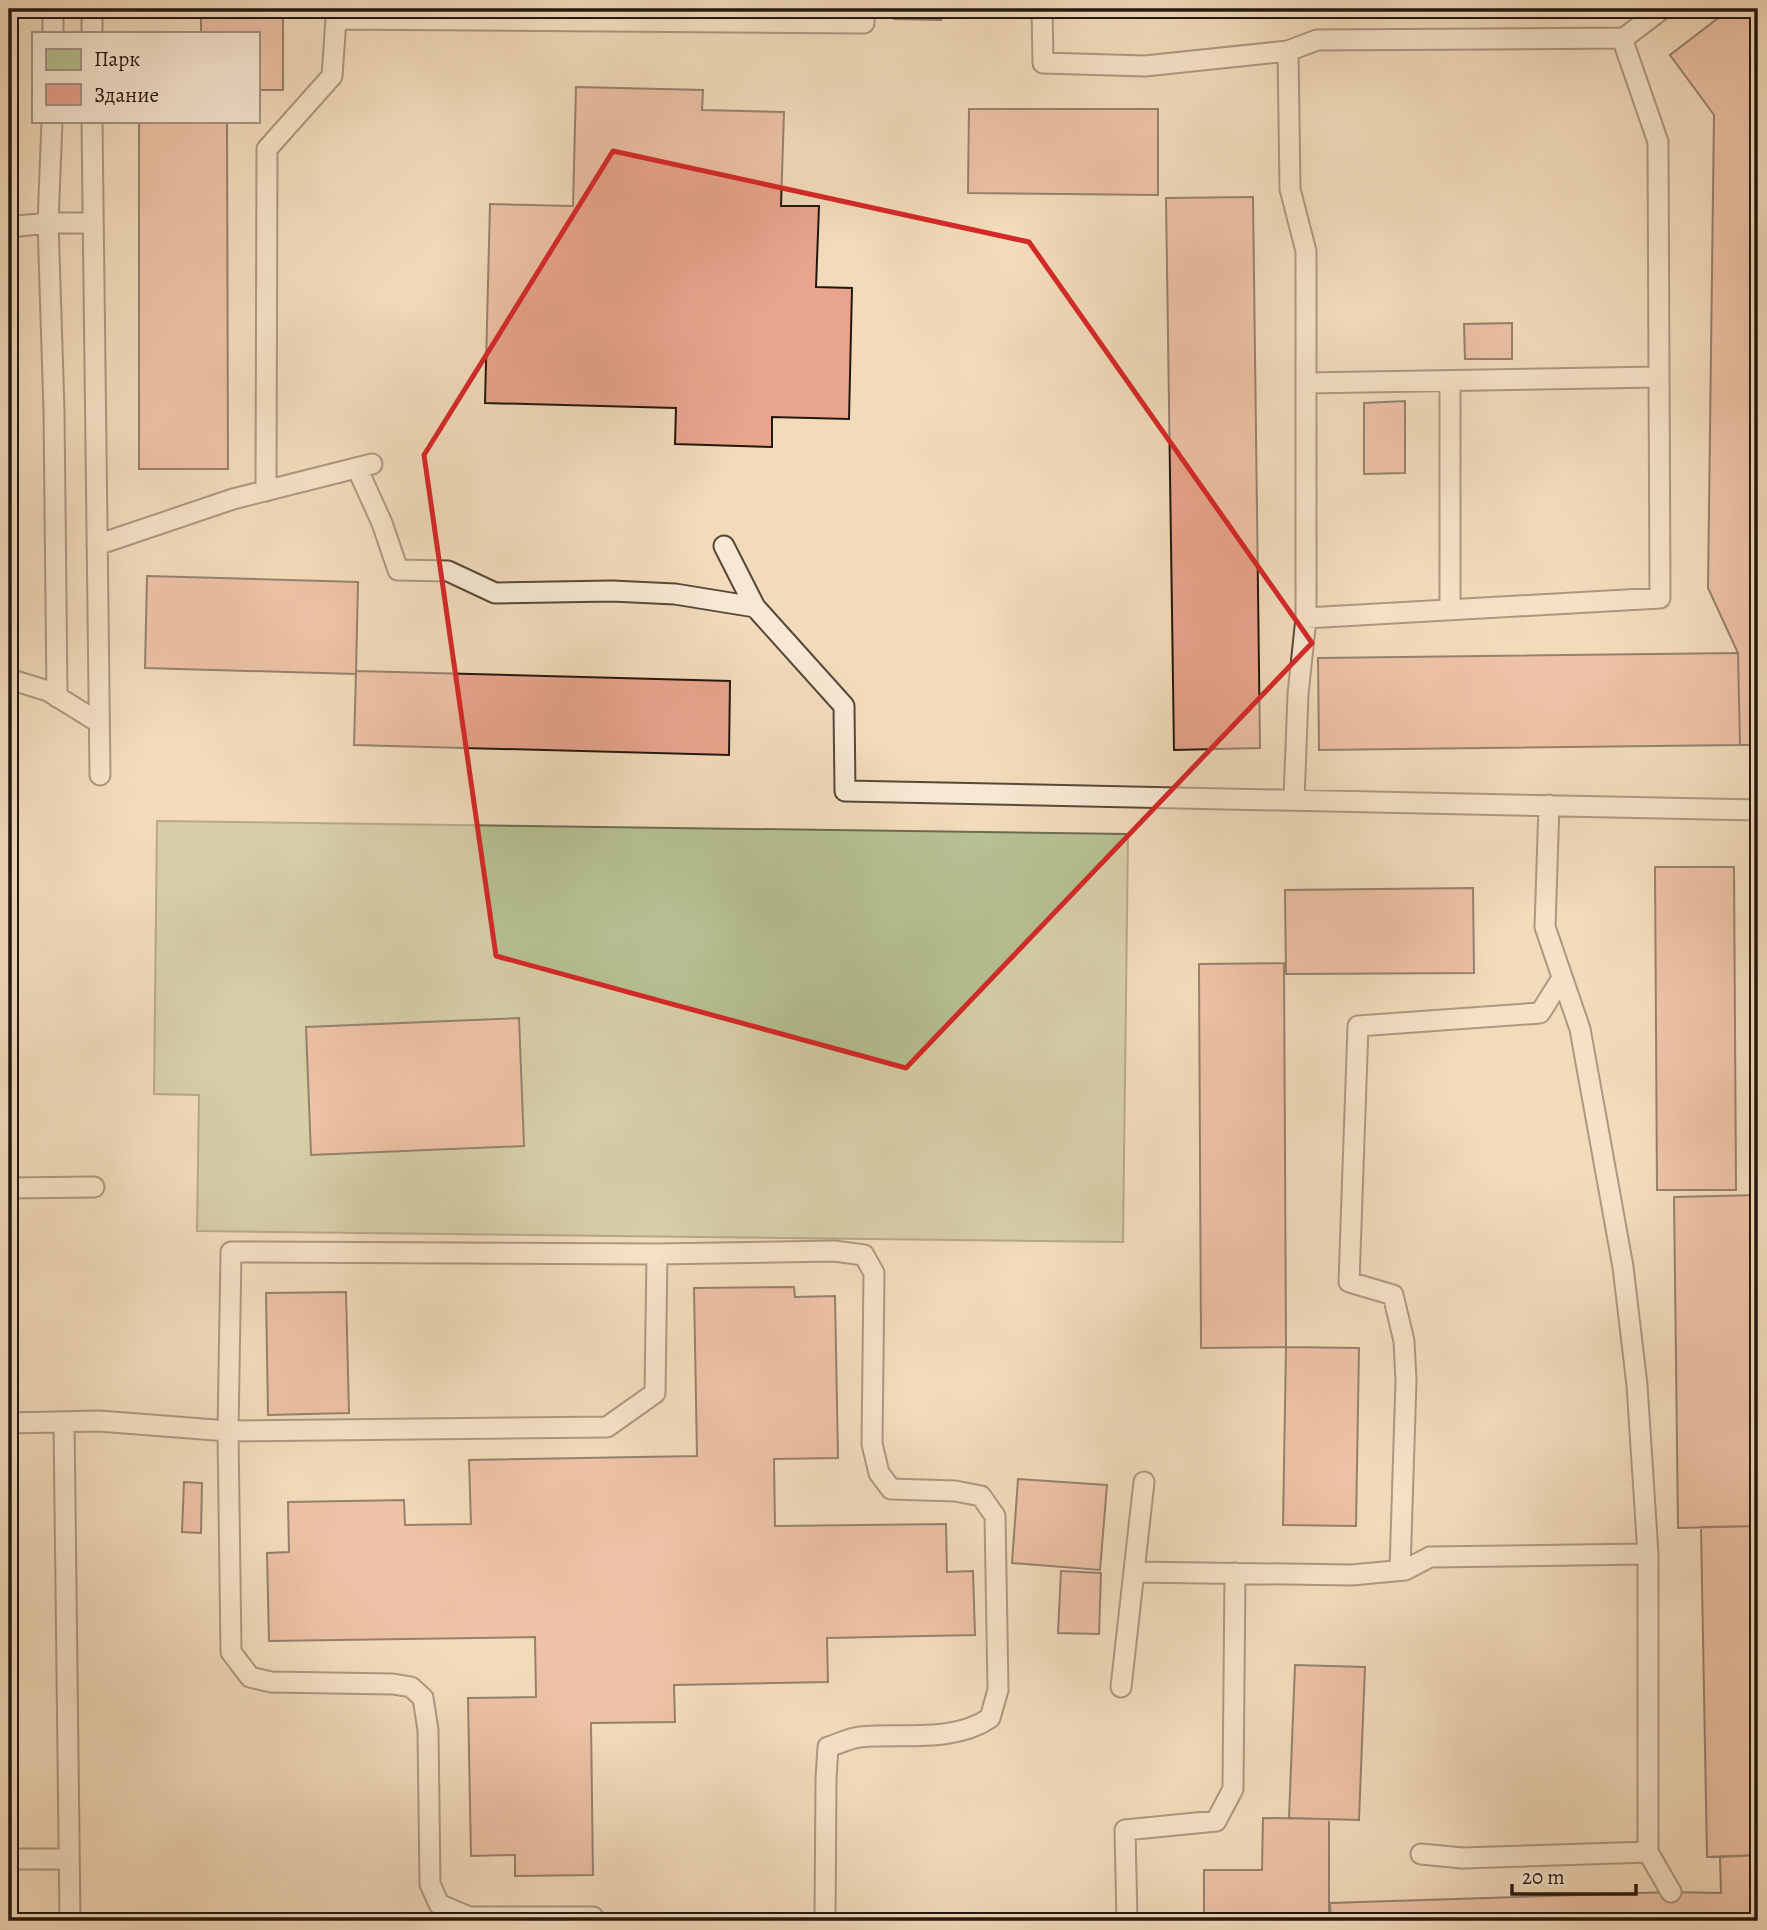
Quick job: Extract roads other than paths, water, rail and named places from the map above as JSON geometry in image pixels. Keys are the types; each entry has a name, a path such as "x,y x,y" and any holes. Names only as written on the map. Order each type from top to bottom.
{"lane":[{"path":"53,9 53,32"},
{"path":"92,9 92,32"},
{"path":"265,491 267,149 332,76 336,19 864,23 864,9"},
{"path":"1042,9 1043,63 1145,66 1288,51 1317,40 1622,38 1662,9"},
{"path":"1306,618 1660,598 1658,142 1622,38"},
{"path":"1288,51 1290,189 1306,251 1306,618 1298,694 1294,800"},
{"path":"52,122 48,223 54,411 57,697"},
{"path":"92,122 100,775"},
{"path":"9,227 48,223 92,223"},
{"path":"1306,383 1659,377"},
{"path":"1450,381 1450,610"},
{"path":"97,545 233,499 364,466 398,570 448,571 495,593 612,591 662,594 755,607"},
{"path":"724,546 755,607 844,706 845,791 1758,810"},
{"path":"9,679 48,691 99,722"},
{"path":"1549,806 1545,927 1580,1029 1623,1267 1637,1385 1648,1553 1648,1852 1671,1892"},
{"path":"1400,1570 1406,1381 1404,1341 1393,1295 1349,1282 1358,1026 1540,1013 1562,978"},
{"path":"9,1188 94,1187"},
{"path":"593,1917 469,1917 439,1904 430,1884 428,1730 423,1698 411,1687 393,1684 271,1682 250,1677 231,1652 228,1431 231,1252 657,1254 834,1251 864,1255 874,1273 872,1444 879,1473 891,1489 955,1491 981,1496 995,1516 998,1690 990,1718 978,1727 956,1732 857,1737 828,1747 825,1921"},
{"path":"9,1423 99,1421 228,1431 607,1427 655,1393 657,1254"},
{"path":"64,1422 70,1921"},
{"path":"1121,1687 1144,1482"},
{"path":"1134,1572 1352,1575 1405,1570 1430,1556 1648,1553"},
{"path":"1127,1921 1125,1830 1216,1821 1233,1789 1235,1573"},
{"path":"1421,1854 1462,1858 1648,1852"},
{"path":"9,1859 69,1859"}]}
